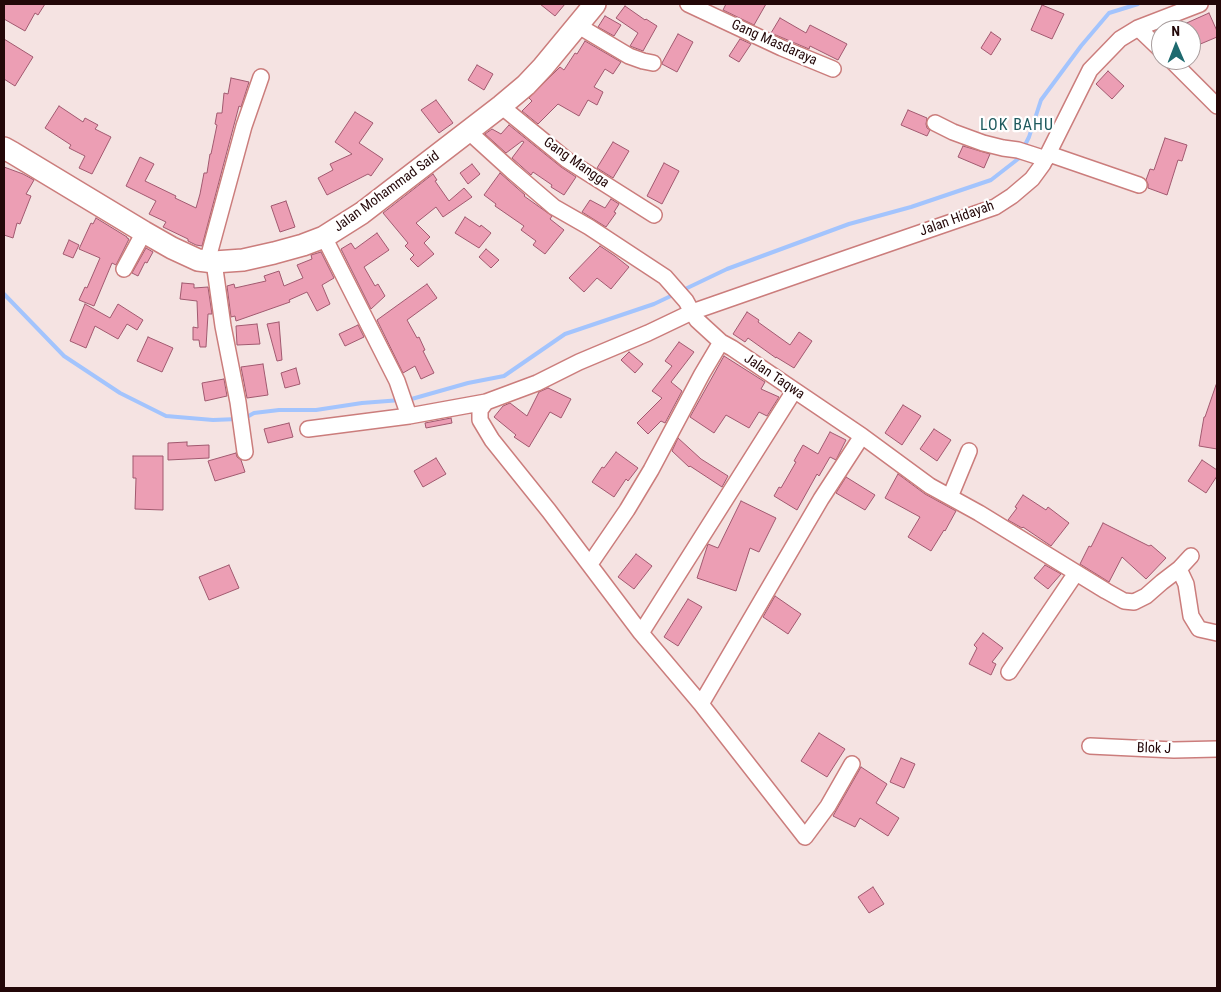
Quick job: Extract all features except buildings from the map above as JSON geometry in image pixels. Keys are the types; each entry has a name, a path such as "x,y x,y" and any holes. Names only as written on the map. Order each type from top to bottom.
{"street":[{"name":"Jalan Mohammad Said","path":"4,148 187,256 211,262 243,260 274,254 324,237 362,213 501,106 526,85 543,67 595,4"},
{"name":"Gang Masdaraya","path":"688,4 782,48 833,69"},
{"name":"Jalan Hidayah","path":"308,429 408,411 486,402 537,383 579,362 648,333 689,307 846,258 995,207 1032,179 1047,156 1090,70 1120,39 1138,28 1200,4"},
{"path":"577,25 629,56 643,62 653,63"},
{"path":"1138,28 1151,40"},
{"path":"1181,70 1217,106"},
{"path":"245,452 238,402 211,262 244,126 260,77"},
{"name":"Gang Mangga","path":"501,106 567,160 654,215"},
{"path":"935,123 983,143 1047,156 1139,185"},
{"name":"Jalan Taqwa","path":"468,131 554,207 665,276 697,320 721,342 862,436 930,486 1124,601 1134,602 1146,596 1179,569"},
{"path":"124,269 144,232"},
{"path":"324,237 397,381 408,411"},
{"path":"590,564 632,502 721,342"},
{"path":"641,633 794,390"},
{"path":"486,402 480,410 480,420 492,440 590,564 641,633 701,704 805,838 828,806 852,764"},
{"path":"701,704 821,499 862,436"},
{"path":"950,497 968,451"},
{"path":"1191,556 1179,569 1186,584 1191,616 1199,629 1217,633"},
{"path":"1009,672 1076,573"},
{"name":"Blok J","path":"1090,746 1217,750"}],"waterway":[{"path":"1023,149 1041,100 1081,46 1109,13 1138,4"},
{"path":"681,291 727,269 849,224 911,207 991,180 1018,159 1020,155"},
{"path":"4,294 64,356 120,393 166,416 213,420 238,419"},
{"path":"408,400 468,383 504,376 565,334 654,304 675,294"},
{"path":"245,418 254,413 279,410 316,410 362,403 401,400"}],"district":[{"name":"LOK BAHU","path":"1017,126"}]}
